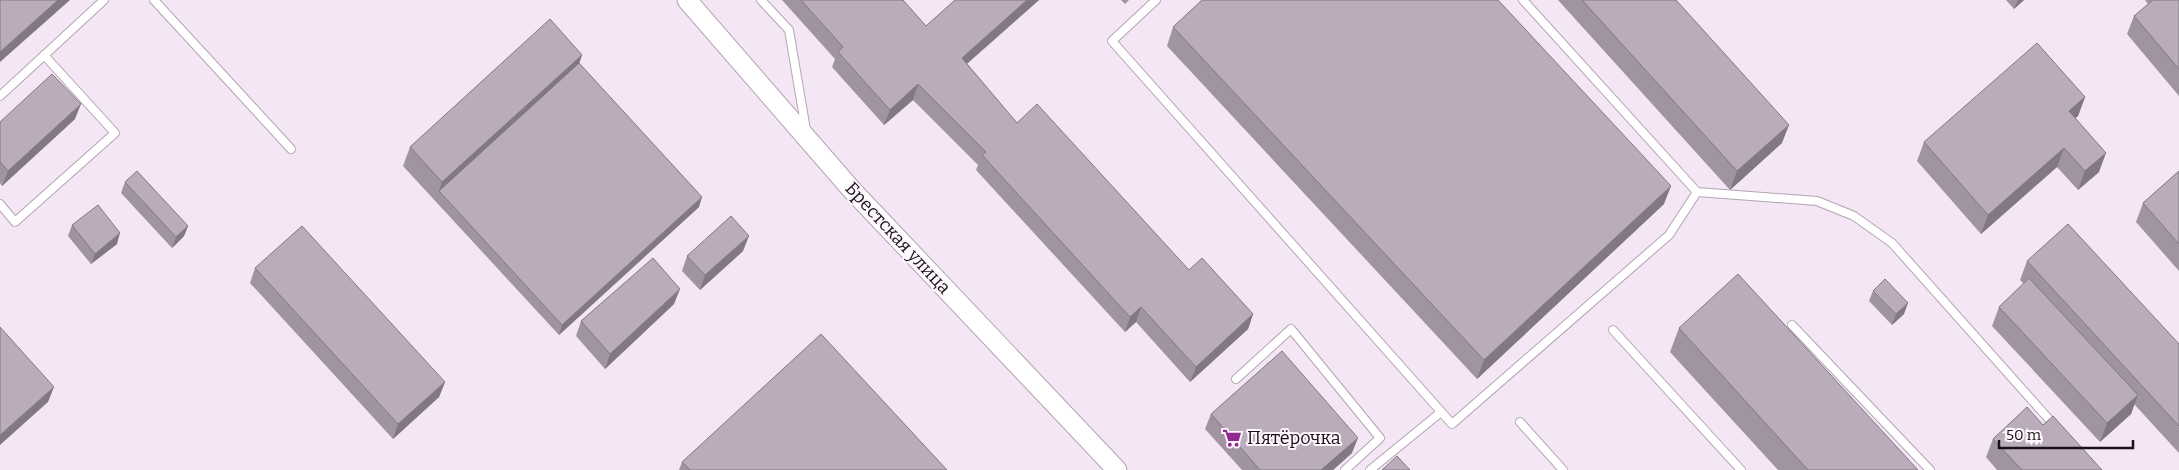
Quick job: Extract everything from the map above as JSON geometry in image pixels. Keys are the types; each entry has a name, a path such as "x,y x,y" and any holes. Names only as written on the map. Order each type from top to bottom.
{"street":[{"name":"Брестская улица","path":"687,0 858,196 1117,470"}],"lane":[{"path":"0,96 104,0"},
{"path":"154,0 291,149"},
{"path":"761,0 789,30 808,139"},
{"path":"1156,0 1112,41 1452,424 1669,235 1697,192"},
{"path":"1523,0 1697,192 1818,201 1854,216 1892,243 2062,433"},
{"path":"0,204 15,222 115,133 44,55"},
{"path":"1792,325 1930,470"},
{"path":"1236,379 1291,329 1380,438 1345,470"},
{"path":"1613,330 1741,470"},
{"path":"1370,470 1441,412"},
{"path":"1520,422 1563,470"}],"building":[{"path":"0,0 58,0 0,52"},
{"path":"801,0 903,0 926,26 955,0 1027,0 962,58 1017,123 1037,104 1189,270 1202,258 1253,314 1196,367 1141,307 1130,317 982,155 986,152 918,84 890,110 838,52 843,47"},
{"path":"1202,0 1498,0 1671,186 1484,360 1173,27"},
{"path":"1582,0 1676,0 1789,125 1737,171"},
{"path":"2153,0 2179,0 2179,69 2134,16"},
{"path":"550,19 582,55 442,182 410,147"},
{"path":"2037,43 2085,97 2069,111 2106,153 2085,171 2064,148 1988,215 1924,142"},
{"path":"579,63 702,197 562,325 439,191"},
{"path":"52,74 81,104 8,171 0,162 0,122"},
{"path":"137,171 188,226 176,237 125,182"},
{"path":"2179,171 2179,244 2143,203"},
{"path":"98,205 120,233 95,254 72,225"},
{"path":"731,216 749,236 705,275 687,256"},
{"path":"2068,224 2179,344 2179,426 2027,261"},
{"path":"302,226 445,382 398,424 255,268"},
{"path":"653,258 680,289 610,354 581,321"},
{"path":"1738,274 1918,470 1808,470 1679,328"},
{"path":"2029,278 2138,395 2107,423 1999,307"},
{"path":"1885,279 1908,303 1896,314 1873,291"},
{"path":"0,327 54,387 0,435"},
{"path":"821,334 947,470 690,470 682,462"},
{"path":"1282,351 1358,438 1321,470 1260,470 1211,414"},
{"path":"2027,407 2043,425 2053,416 2102,470 2022,470 1993,439"},
{"path":"1397,456 1410,470 1382,470"}],"place":[{"name":"Пятёрочка","path":"1232,438"}]}
